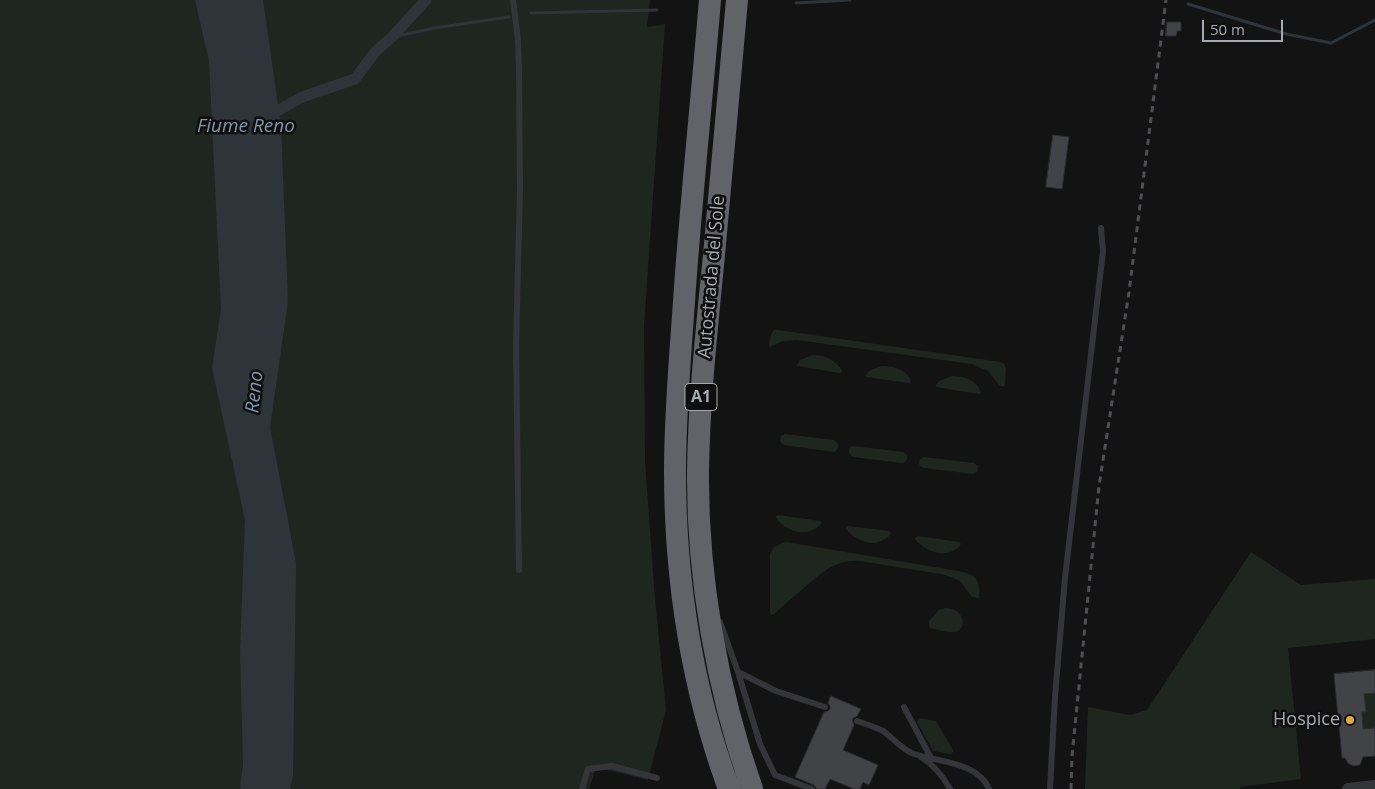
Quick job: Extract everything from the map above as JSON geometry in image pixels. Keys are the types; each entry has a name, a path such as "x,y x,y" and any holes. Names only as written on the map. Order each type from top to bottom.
{"highway":[{"name":"Autostrada del Sole","path":"710,0 682,330 675,472 678,547 686,620 710,732 729,789"},
{"name":"Autostrada del Sole","path":"738,0 701,399 698,472 701,551 714,645 729,716 752,789"}],"street":[{"path":"1348,789 1375,786"}],"lane":[{"path":"513,0 518,40 519,70 520,190 516,345 519,570"},
{"path":"1050,789 1055,697 1065,578 1103,252 1101,228"},
{"path":"704,579 738,672 760,744 775,775 812,789"},
{"path":"738,672 776,692 825,707"},
{"path":"904,707 931,758"},
{"path":"857,720 882,730 912,754 971,770 987,784 989,789"},
{"path":"710,732 723,789"},
{"path":"918,755 942,774 950,789"},
{"path":"582,789 588,769 612,766 657,778"}],"shaded area":[{"path":"0,0 650,0 647,27 665,24 644,326 645,461 655,599 666,710 648,780 596,767 589,789 0,789"},
{"path":"774,330 1001,362 1006,368 1005,384 1000,386 988,371 972,364 797,340 783,341 770,347 771,334"},
{"path":"813,355 822,356 833,361 842,372 797,366 800,360"},
{"path":"882,366 900,369 907,374 911,382 866,377 869,371"},
{"path":"952,376 970,380 981,393 936,387 939,381"},
{"path":"785,434 834,440 838,444 838,448 834,452 784,445 780,440 781,436"},
{"path":"853,446 903,452 907,455 907,458 902,463 853,457 849,451"},
{"path":"924,457 974,463 978,466 978,469 973,474 924,468 919,463 920,459"},
{"path":"778,515 820,521 822,523 810,531 798,532 781,523 776,518"},
{"path":"848,526 890,531 891,534 880,542 862,541 846,529"},
{"path":"918,536 959,542 961,544 950,552 938,553 920,544 915,539"},
{"path":"786,542 964,572 973,576 978,581 979,598 972,597 960,581 941,574 851,561 836,565 823,572 771,615 770,554 774,547"},
{"path":"1251,552 1301,585 1375,579 1375,639 1288,648 1301,779 1240,787 1240,789 1085,789 1088,707 1130,715 1147,710"},
{"path":"945,608 957,611 960,615 963,623 959,630 948,632 930,628 929,621 939,610"},
{"path":"1375,693 1375,728 1363,729 1362,712 1366,712 1364,694"},
{"path":"919,718 936,721 953,750 951,754 933,751 917,722"}],"water":[{"name":"Fiume Reno","path":"195,0 263,0 281,126 288,301 270,427 296,563 293,776 290,789 240,789 243,764 240,649 245,520 212,368 221,309 209,61"}],"building":[{"path":"1167,22 1181,22 1181,31 1177,31 1176,36 1166,36"},
{"path":"1053,135 1069,137 1062,189 1046,187"},
{"name":"Hospice","path":"1375,670 1375,693 1364,694 1366,712 1362,712 1363,729 1375,728 1375,756 1363,757 1360,765 1353,766 1345,758 1342,758 1334,674"},
{"path":"831,696 861,709 857,716 852,719 854,725 843,750 878,765 869,785 863,782 860,789 854,789 830,779 825,789 817,789 814,785 795,777 824,712 830,709 828,703"}],"waterway":[{"path":"267,117 302,97 355,79 375,52 392,37 426,0"},
{"path":"796,3 850,0"},
{"path":"1188,4 1286,34 1331,43 1375,20"},
{"path":"531,13 657,10"},
{"path":"392,37 435,28 509,17"}],"railway":[{"path":"1071,789 1072,756 1099,486 1129,292 1166,0"}],"place":[{"name":"Hospice","path":"1350,720"}],"water label":[{"name":"Reno","path":"255,392"}]}
